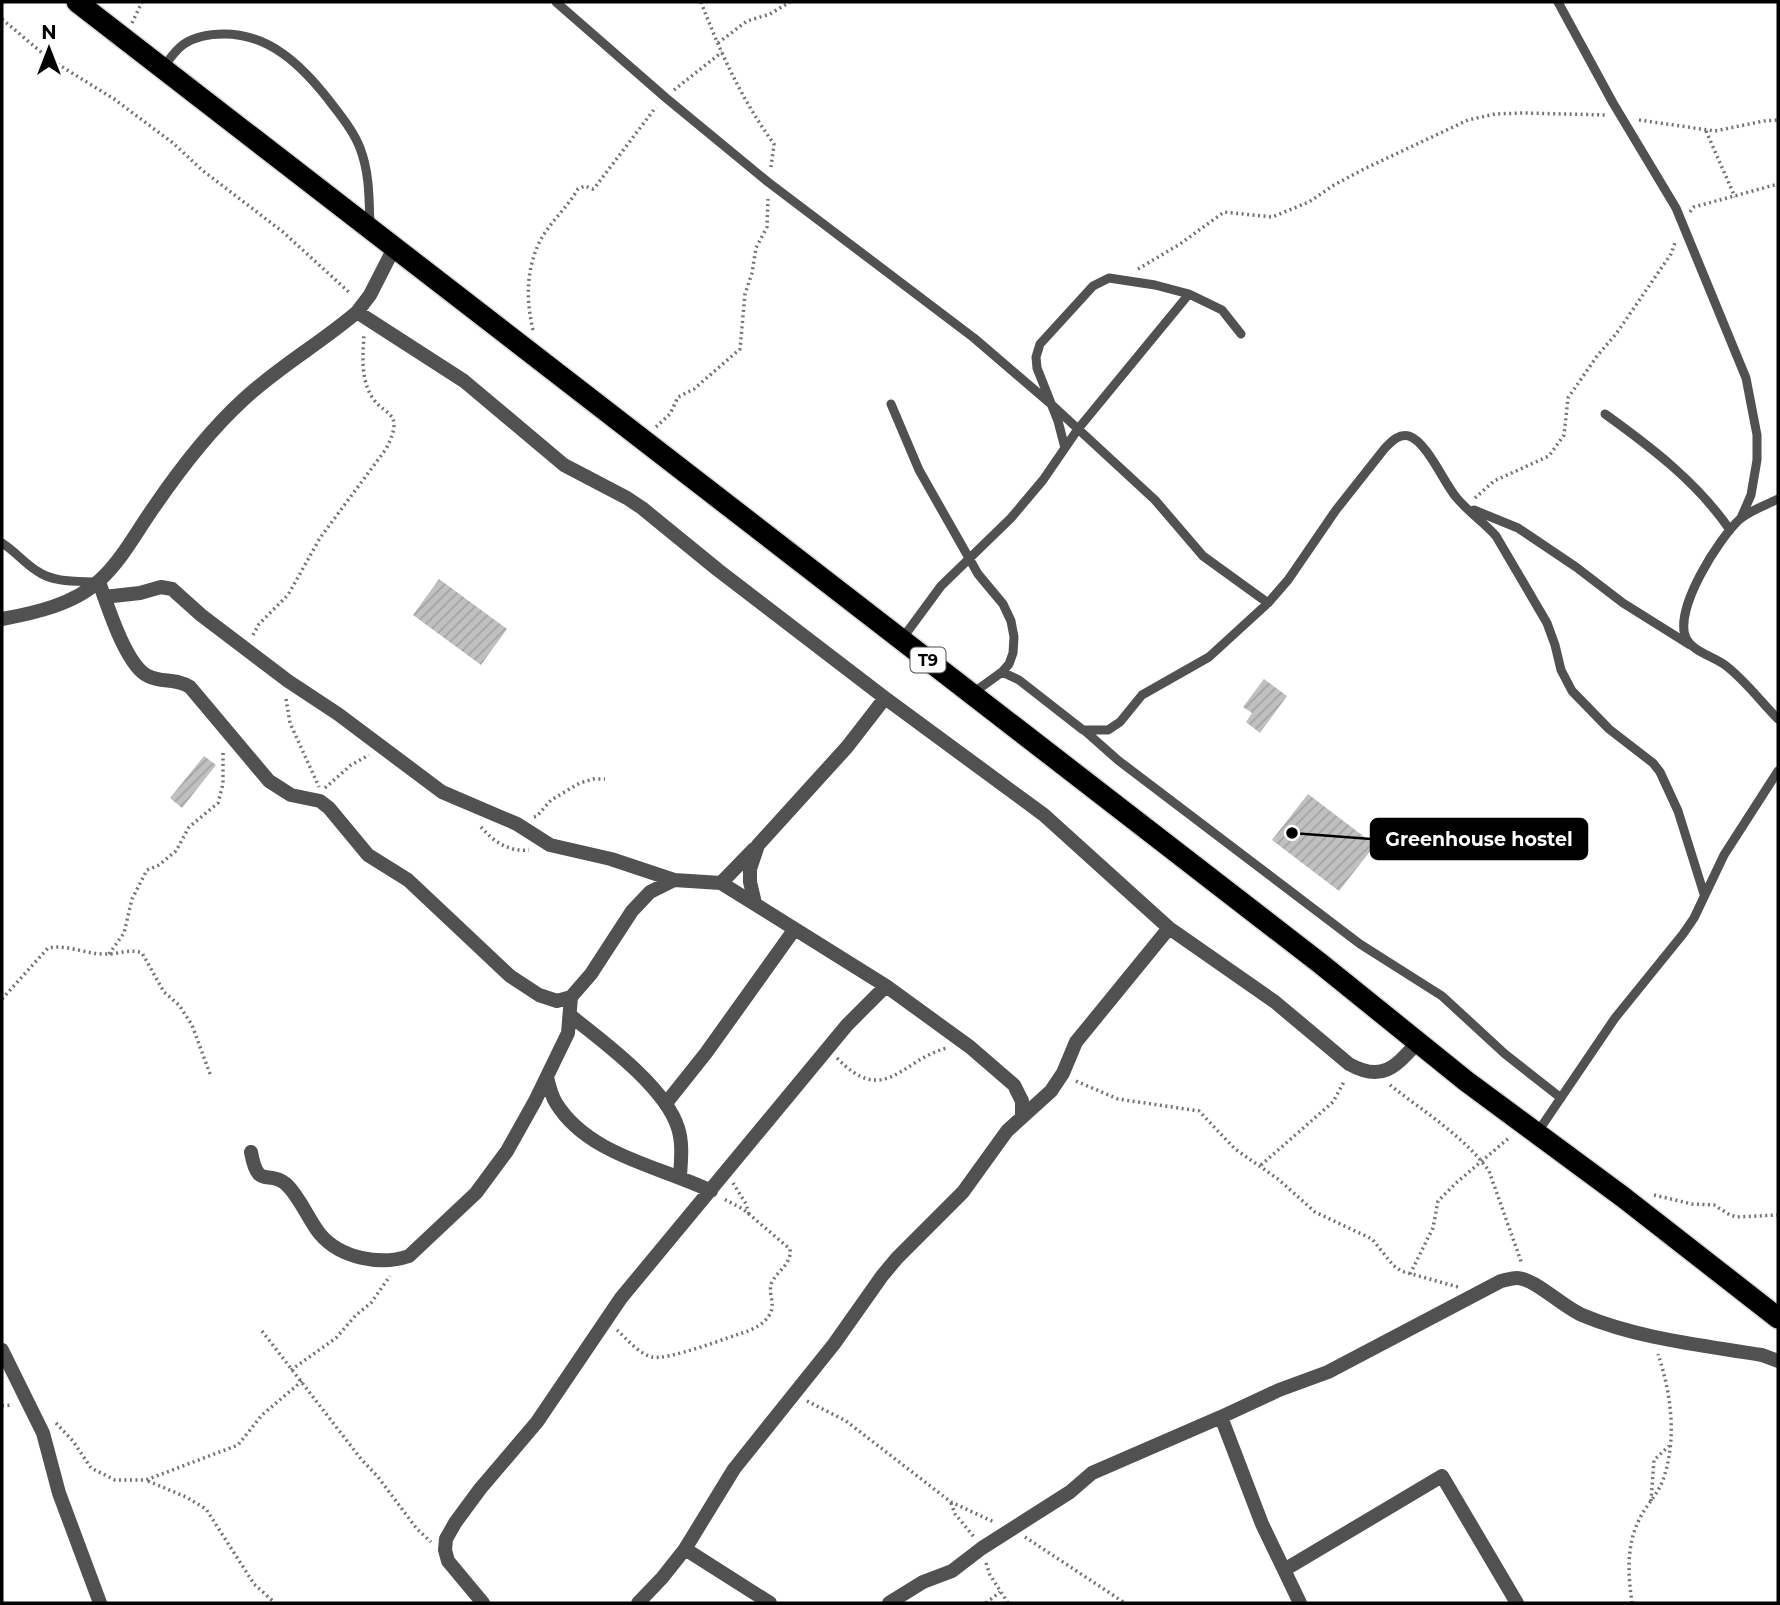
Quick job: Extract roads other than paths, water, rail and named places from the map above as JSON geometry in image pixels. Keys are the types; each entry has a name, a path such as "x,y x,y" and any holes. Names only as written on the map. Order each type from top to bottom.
{"highway":[{"name":"T9","path":"77,2 1778,1318"}],"street":[{"path":"2,619 24,615 68,600 99,582 116,563 169,485 226,417 243,400 361,315 394,247"},
{"path":"361,315 464,381 564,465 642,508 885,698 1044,816 1169,928 1275,1002 1349,1064 1363,1072 1387,1070 1400,1062 1418,1042"},
{"path":"99,582 118,634 141,672 156,679 172,679 190,687 269,781 291,795 320,801 329,807 368,855 408,880 510,976 539,995 557,1001 571,998"},
{"path":"104,597 140,593 161,587 172,589 245,649 442,792 517,824 550,845 611,859 674,880 721,883 886,986 970,1047 1014,1085 1022,1101 1022,1116"},
{"path":"721,883 847,747 885,698"},
{"path":"755,903 750,869 758,845"},
{"path":"251,1152 256,1172 263,1178 287,1185 330,1244 345,1253 363,1258 396,1261 409,1256 476,1193 507,1151 568,1033 571,998 632,911 650,892 674,880"},
{"path":"638,1603 685,1549 734,1469 834,1344 882,1276 958,1199 1007,1131 1051,1091 1063,1073 1076,1042 1169,928"},
{"path":"667,1102 706,1053 794,930"},
{"path":"483,1603 448,1561 446,1539 455,1524 480,1489 551,1403 604,1321 847,1026 886,986"},
{"path":"571,1016 667,1102 681,1138 680,1176"},
{"path":"547,1077 554,1100 579,1130 610,1150 680,1176 711,1191"},
{"path":"889,1603 923,1582 951,1571 1070,1492 1092,1473 1279,1390 1328,1372 1501,1281 1517,1278 1528,1280 1565,1306 1585,1316 1652,1336 1762,1355 1778,1361"},
{"path":"2,1350 43,1433 59,1493 100,1603"},
{"path":"1221,1417 1262,1524 1300,1603"},
{"path":"1284,1570 1442,1476 1517,1603"},
{"path":"685,1549 769,1603"}],"lane":[{"path":"556,2 768,182 974,338 1051,404 1155,500 1203,556 1268,603"},
{"path":"1558,2 1676,208 1735,348 1753,408 1758,435 1758,460 1751,495 1741,518 1730,530 1704,571 1684,612 1683,626 1691,646"},
{"path":"163,68 186,43 213,34 254,37 283,52 320,89 356,140 364,161 369,189 370,229"},
{"path":"1065,448 1037,368 1036,357 1040,344 1093,286 1109,278 1155,285 1189,294 1222,310 1241,334"},
{"path":"901,640 941,586 1011,518 1043,480 1078,429 1189,294"},
{"path":"891,404 919,470 978,574 1003,604 1011,621 1013,653 1002,672 972,694"},
{"path":"1605,414 1689,482 1730,530"},
{"path":"1083,730 1108,730 1120,722 1142,695 1209,657 1268,603 1288,580 1351,489 1394,440 1408,436 1416,441 1457,498 1485,523 1509,557 1547,623 1561,670 1572,691 1609,729 1653,763 1660,772 1678,811 1704,894"},
{"path":"1741,518 1778,499"},
{"path":"1465,507 1518,528 1623,603 1726,666 1778,719"},
{"path":"2,543 46,576 68,581 99,582"},
{"path":"1002,672 1019,680 1119,761 1360,944 1442,996 1504,1054 1561,1098"},
{"path":"1531,1128 1561,1098 1615,1018 1683,934 1724,855 1778,771"}],"place":[{"name":"Greenhouse hostel","path":"1292,833"}]}
